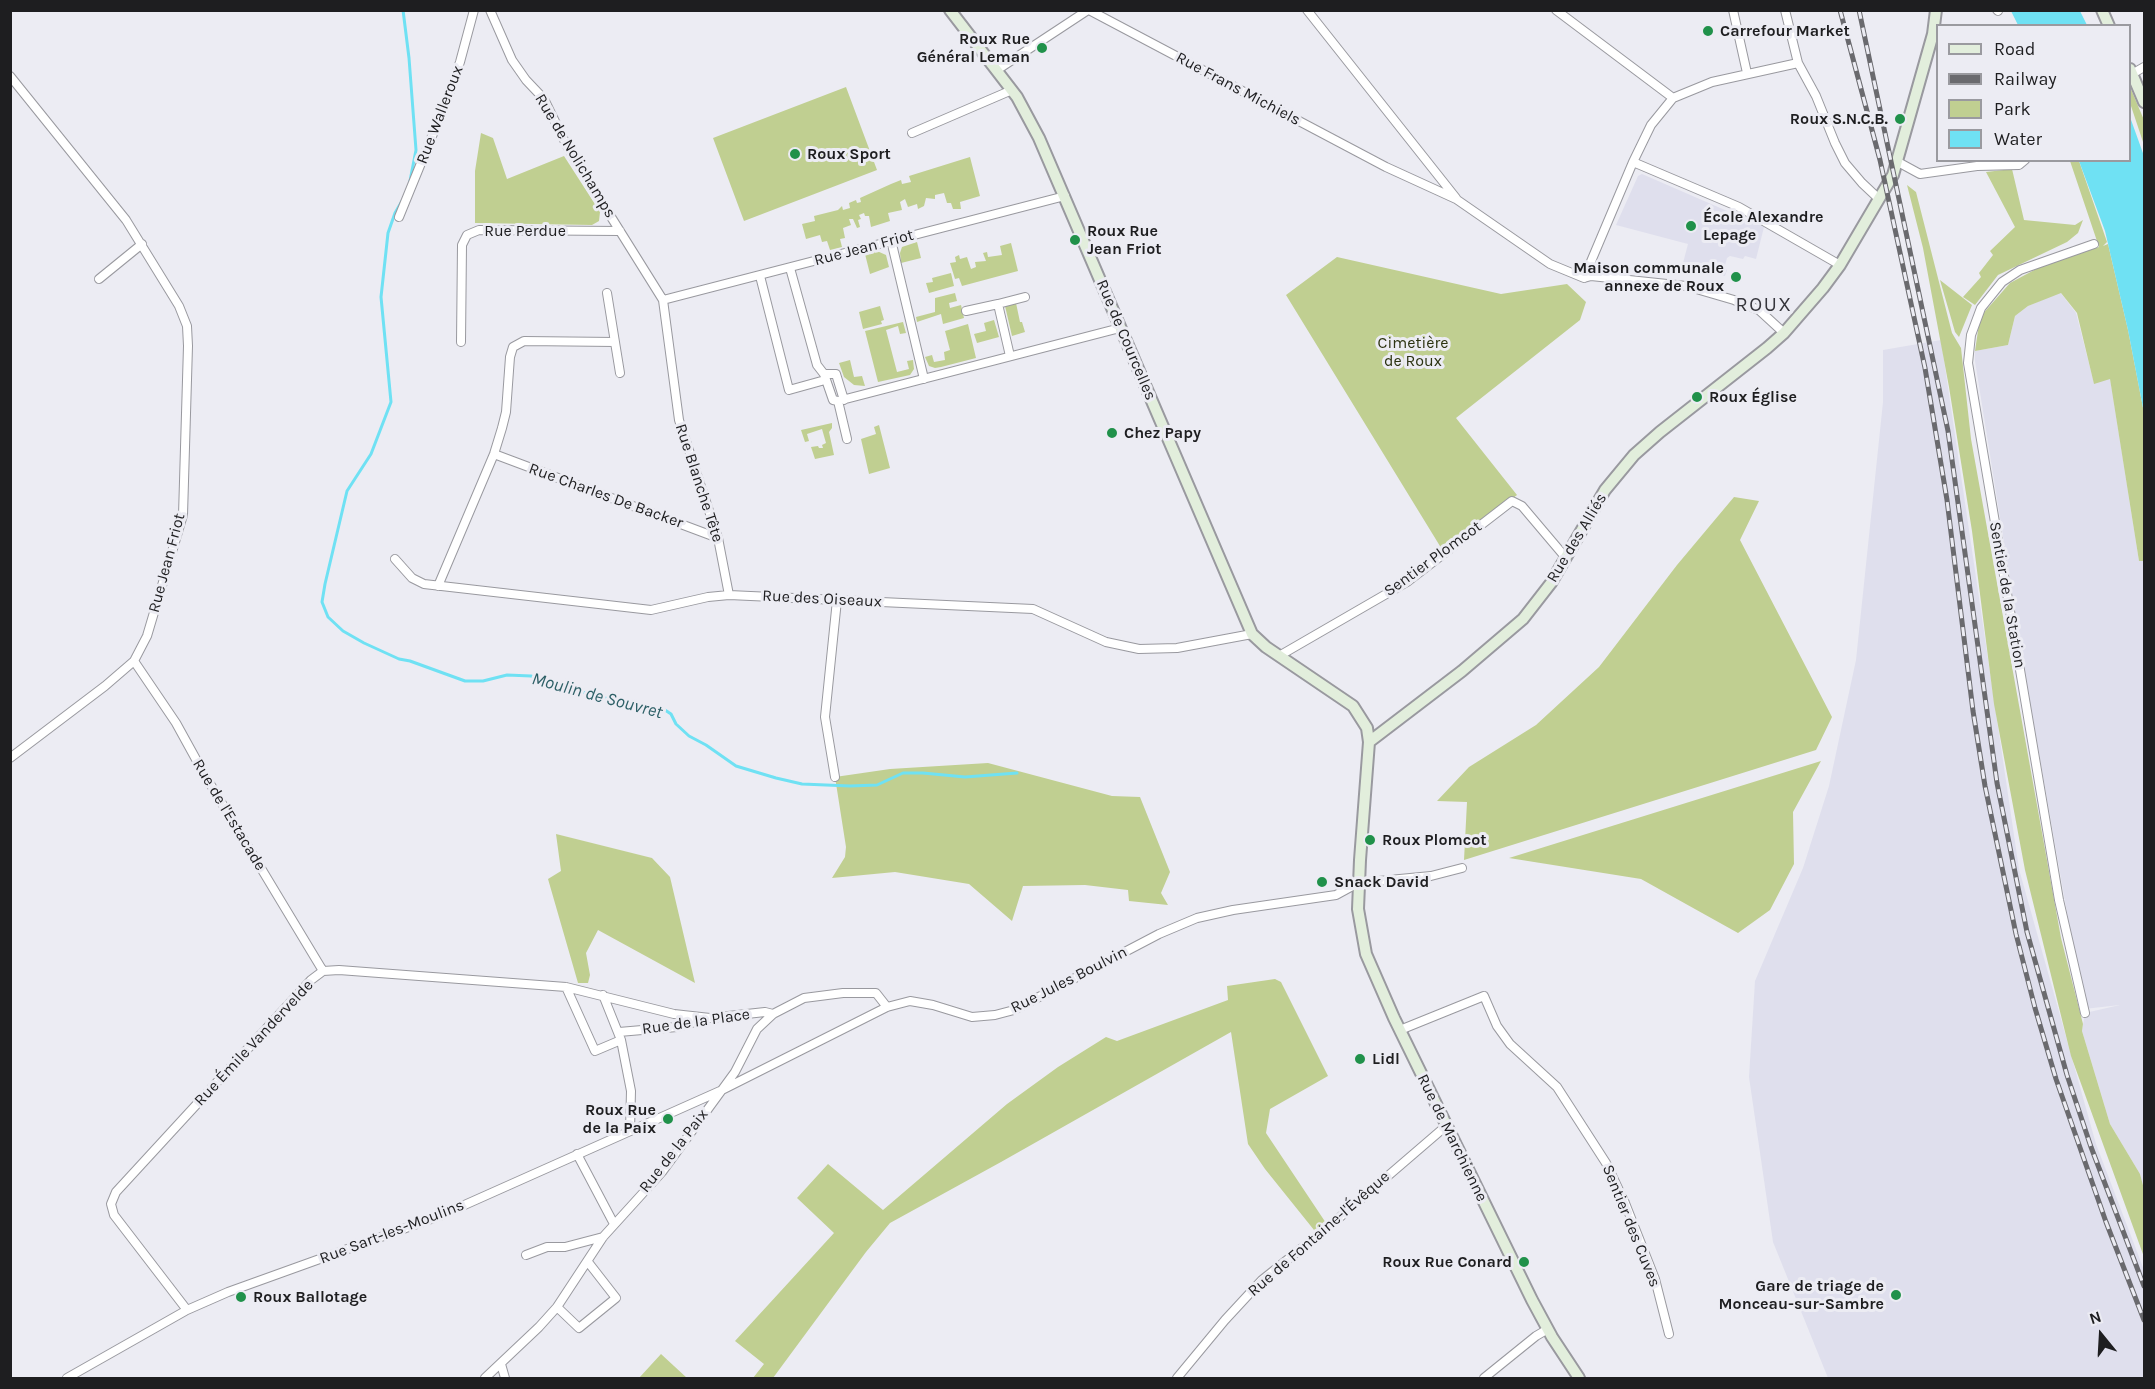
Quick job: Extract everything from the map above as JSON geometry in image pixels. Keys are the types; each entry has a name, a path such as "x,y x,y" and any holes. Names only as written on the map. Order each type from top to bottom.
{"main road":[{"name":"Rue de Courcelles","path":"950,10 1012,90 1039,138 1252,634 1266,647 1353,706 1367,728 1369,742"},
{"name":"Rue des Alliés","path":"1369,742 1510,632 1532,609 1566,558 1605,490 1634,455 1784,333 1840,265 1898,162 1933,34 1936,10"},
{"path":"2102,10 2108,24"},
{"path":"2131,72 2145,102"},
{"name":"Rue de Marchienne","path":"1369,742 1358,909 1366,954 1446,1126 1548,1329 1578,1378"}],"street":[{"name":"Rue Walleroux","path":"399,217 451,88 474,10"},
{"name":"Rue de Nolichamps","path":"490,10 512,60 526,80 544,99 568,147 663,300"},
{"path":"997,70 1089,10"},
{"name":"Rue Frans Michiels","path":"1089,10 1386,167 1456,199"},
{"path":"1307,10 1456,199 1550,264 1584,278 1591,276 1686,286 1734,300 1759,310 1784,333"},
{"path":"1556,10 1673,98"},
{"path":"1733,10 1747,73"},
{"path":"1785,10 1798,63 1845,163 1879,199"},
{"path":"1584,278 1633,162 1652,125 1673,98 1704,85 1747,73 1798,63"},
{"path":"2131,72 2145,67"},
{"name":"Rue Jean Friot","path":"10,76 126,220 142,244 179,306 187,326 189,346 183,515 147,636 135,661 105,687 10,758"},
{"path":"912,133 1012,90"},
{"path":"1633,162 1739,207 1840,265"},
{"path":"1898,162 1920,174 1977,166 2019,165 2023,162"},
{"name":"Rue Jean Friot","path":"663,300 1065,196"},
{"name":"Rue Perdue","path":"461,342 462,245 467,235 479,230 620,231"},
{"path":"891,240 924,379"},
{"path":"99,279 142,244"},
{"name":"Sentier de la Station","path":"2085,1013 2059,900 1968,363 1971,335 1981,308 2002,282 2020,270 2094,244"},
{"path":"790,268 817,365 838,400"},
{"path":"760,276 789,390 836,374 838,400 847,439"},
{"path":"607,293 620,373"},
{"path":"966,311 1025,297"},
{"name":"Rue Blanche Tête","path":"663,300 679,420 718,538 729,595"},
{"path":"998,304 1010,356"},
{"path":"838,400 1120,328"},
{"path":"438,586 494,454 506,412 510,357 513,347 524,341 615,342"},
{"name":"Rue Charles De Backer","path":"494,454 718,538"},
{"name":"Sentier Plomcot","path":"1279,656 1407,582 1512,501 1522,507 1566,558"},
{"name":"Rue des Oiseaux","path":"395,559 412,578 424,584 651,610 708,597 729,595 1033,609 1106,642 1139,649 1177,648 1252,634"},
{"path":"835,777 825,717 837,600"},
{"name":"Rue de l'Estacade","path":"135,661 176,723 323,971"},
{"path":"1359,883 1431,876 1462,868"},
{"name":"Rue Jules Boulvin","path":"720,1091 887,1007 910,1001 933,1005 972,1017 995,1016 1014,1010 1159,934 1197,918 1233,910 1336,895 1359,883"},
{"name":"Rue Émile Vandervelde","path":"187,1310 114,1215 111,1204 116,1192 311,980 323,971 339,970 566,987 674,1014 711,1018"},
{"name":"Rue de la Place","path":"566,987 596,1051 620,1036 677,1028 711,1018 765,1012 774,1014"},
{"path":"774,1014 804,998 843,993 876,993 887,1007"},
{"path":"603,996 620,1036 631,1091 630,1131"},
{"name":"Sentier des Cuves","path":"1400,1030 1484,996 1497,1026 1510,1044 1557,1087 1606,1163 1655,1278 1669,1334"},
{"name":"Rue de la Paix","path":"485,1378 557,1307 603,1237 662,1172 735,1072 757,1029 774,1014"},
{"name":"Rue Sart-les-Moulins","path":"67,1378 187,1310 228,1292 442,1215 720,1091"},
{"name":"Rue de Fontaine-l'Évêque","path":"1177,1378 1262,1280 1332,1224 1446,1126"},
{"path":"577,1154 615,1224"},
{"path":"526,1255 547,1247 565,1247 603,1237"},
{"path":"557,1307 579,1328 616,1298 588,1262"},
{"path":"1484,1378 1548,1329"},
{"path":"501,1364 505,1378"}],"shaded area":[{"name":"École Alexandre Lepage","path":"1642,174 1764,227 1756,259 1730,256 1727,258 1724,269 1727,270 1725,276 1683,263 1688,244 1616,225 1638,176"},
{"path":"2060,292 2076,313 2094,383 2110,378 2139,561 2144,561 2144,1189 2140,1174 2110,1124 2082,1031 2085,1013 2120,1005 2084,1009 2025,674 1975,361 1975,351 2008,345 2015,316 2028,306"},
{"path":"1941,340 2019,869 2096,1144 2144,1270 2144,1378 1828,1378 1773,1242 1749,1077 1755,981 1803,868 1829,786 1856,660 1883,402 1883,350"}],"green space":[{"name":"Roux Sport","path":"846,87 877,170 744,221 713,138"},
{"path":"2131,89 2144,120 2144,145 2131,106"},
{"path":"481,133 493,138 507,179 564,156 600,212 599,221 592,225 475,223 475,171"},
{"path":"970,157 980,196 960,202 961,209 953,209 951,203 947,203 944,193 935,195 935,199 926,198 924,206 918,209 917,204 908,207 905,199 900,202 902,210 888,213 890,221 871,227 869,216 865,216 864,213 859,215 860,227 857,228 853,219 849,219 851,225 843,228 845,238 840,239 842,247 830,250 827,241 822,242 820,235 806,239 802,224 815,221 814,216 838,210 842,206 843,210 850,208 849,203 856,200 857,203 861,202 860,198 891,184 901,180 902,184 911,182 909,176"},
{"path":"2070,162 2079,162 2107,242 2103,246 2108,244 2144,413 2144,561 2139,561 2110,379 2094,384 2077,313 2061,293 2028,306 2015,316 2008,345 1975,351 1980,317 2010,283 2038,268 2099,247"},
{"path":"2012,169 2024,220 2075,225 2083,220 2078,233 2067,242 1998,275 1975,305 1963,297 1981,277 1979,273 1993,255 1990,251 2015,227 1986,172"},
{"path":"1907,185 1916,192 1952,333 1961,348 1971,439 2061,938 2083,1024 2082,1031 2110,1124 2140,1174 2144,1189 2144,1257 2071,1056 2025,870 1994,704 1972,531 1949,387 1923,248"},
{"path":"917,242 921,258 901,263 902,247"},
{"path":"1011,243 1018,271 962,286 959,278 955,279 950,263 956,262 955,257 959,255 960,259 967,257 971,269 976,267 975,262 986,261 983,253 987,252 988,257 1002,255 1000,246"},
{"path":"877,251 886,255 889,267 870,274 865,254"},
{"name":"Cimetière de Roux","path":"1337,257 1501,294 1567,284 1586,302 1580,320 1456,418 1517,495 1443,551 1286,295"},
{"path":"951,273 954,286 929,293 926,283 933,282 932,278"},
{"path":"1940,280 1972,305 1959,337 1955,332"},
{"path":"955,293 957,301 949,303 950,308 961,305 964,318 943,324 941,314 917,322 916,317 935,312 935,298"},
{"path":"1016,303 1020,322 1025,332 1012,336 1005,306"},
{"path":"880,306 884,320 881,321 882,324 863,329 859,312"},
{"path":"994,320 999,337 977,343 974,334 986,331 984,323"},
{"path":"903,322 906,333 900,334 898,326 886,330 897,372 909,369 907,361 913,360 914,369 910,375 878,382 865,331"},
{"path":"968,324 976,358 941,367 929,366 925,357 932,355 934,362 945,360 944,352 950,350 945,331"},
{"path":"850,360 854,377 862,376 865,386 854,385 844,377 839,363"},
{"path":"832,423 829,432 834,455 815,459 811,447 823,448 822,445 826,443 822,429 807,434 809,441 805,442 801,430"},
{"path":"879,425 890,468 869,474 861,439 876,434 874,427"},
{"path":"1734,497 1759,501 1740,540 1832,717 1816,750 1464,860 1467,802 1437,801 1469,767 1536,725 1599,667 1677,565"},
{"path":"1821,761 1793,812 1794,864 1770,910 1738,933 1641,879 1509,858"},
{"path":"988,763 1112,796 1140,797 1170,872 1161,893 1168,905 1129,901 1128,890 1085,885 1023,886 1012,921 969,884 895,872 832,878 845,857 846,847 835,777 890,769"},
{"path":"556,834 652,858 670,877 695,983 598,930 586,953 590,975 588,983 578,983 548,879 561,871"},
{"path":"1275,979 1281,982 1328,1076 1270,1109 1266,1133 1326,1223 1314,1230 1248,1144 1231,1032 890,1223 773,1378 753,1378 764,1364 735,1341 834,1233 797,1198 828,1164 883,1210 1007,1104 1058,1067 1106,1037 1117,1041 1228,1000 1227,986"},
{"path":"661,1354 687,1378 639,1378"}],"water":[{"path":"2011,11 2080,11 2086,24 2018,24"},
{"path":"2131,120 2144,156 2144,413 2128,330 2105,231 2079,162 2131,162"}],"waterway":[{"name":"Moulin de Souvret","path":"403,10 416,150 410,181"},
{"name":"Moulin de Souvret","path":"402,201 388,233 381,297 391,402 371,454 347,491 322,602 328,617 343,631 399,659 465,681 483,681 507,675 531,676 563,687 654,711 665,710 689,736 736,766 802,784 877,785 903,773 965,777 1017,773"}],"railway":[{"path":"1840,10 1880,160 1925,368 1947,500 1973,711 1985,786 2016,934 2056,1079 2106,1222 2144,1320"},
{"path":"1859,10 1948,431 1997,783 2027,932 2067,1075 2091,1147 2144,1286"}],"place":[{"name":"Carrefour Market","path":"1708,31"},
{"name":"Roux Rue Général Leman","path":"1042,48"},
{"name":"Roux S.N.C.B.","path":"1900,119"},
{"name":"Roux Sport","path":"795,154"},
{"name":"École Alexandre Lepage","path":"1691,226"},
{"name":"Roux Rue Jean Friot","path":"1075,240"},
{"name":"Maison communale annexe de Roux","path":"1736,277"},
{"name":"Roux Église","path":"1697,397"},
{"name":"Chez Papy","path":"1112,433"},
{"name":"Roux Plomcot","path":"1370,840"},
{"name":"Snack David","path":"1322,882"},
{"name":"Lidl","path":"1360,1059"},
{"name":"Roux Rue de la Paix","path":"668,1119"},
{"name":"Roux Rue Conard","path":"1524,1262"},
{"name":"Gare de triage de Monceau-sur-Sambre","path":"1896,1295"},
{"name":"Roux Ballotage","path":"241,1297"}],"district":[{"name":"ROUX","path":"1764,305"}]}
